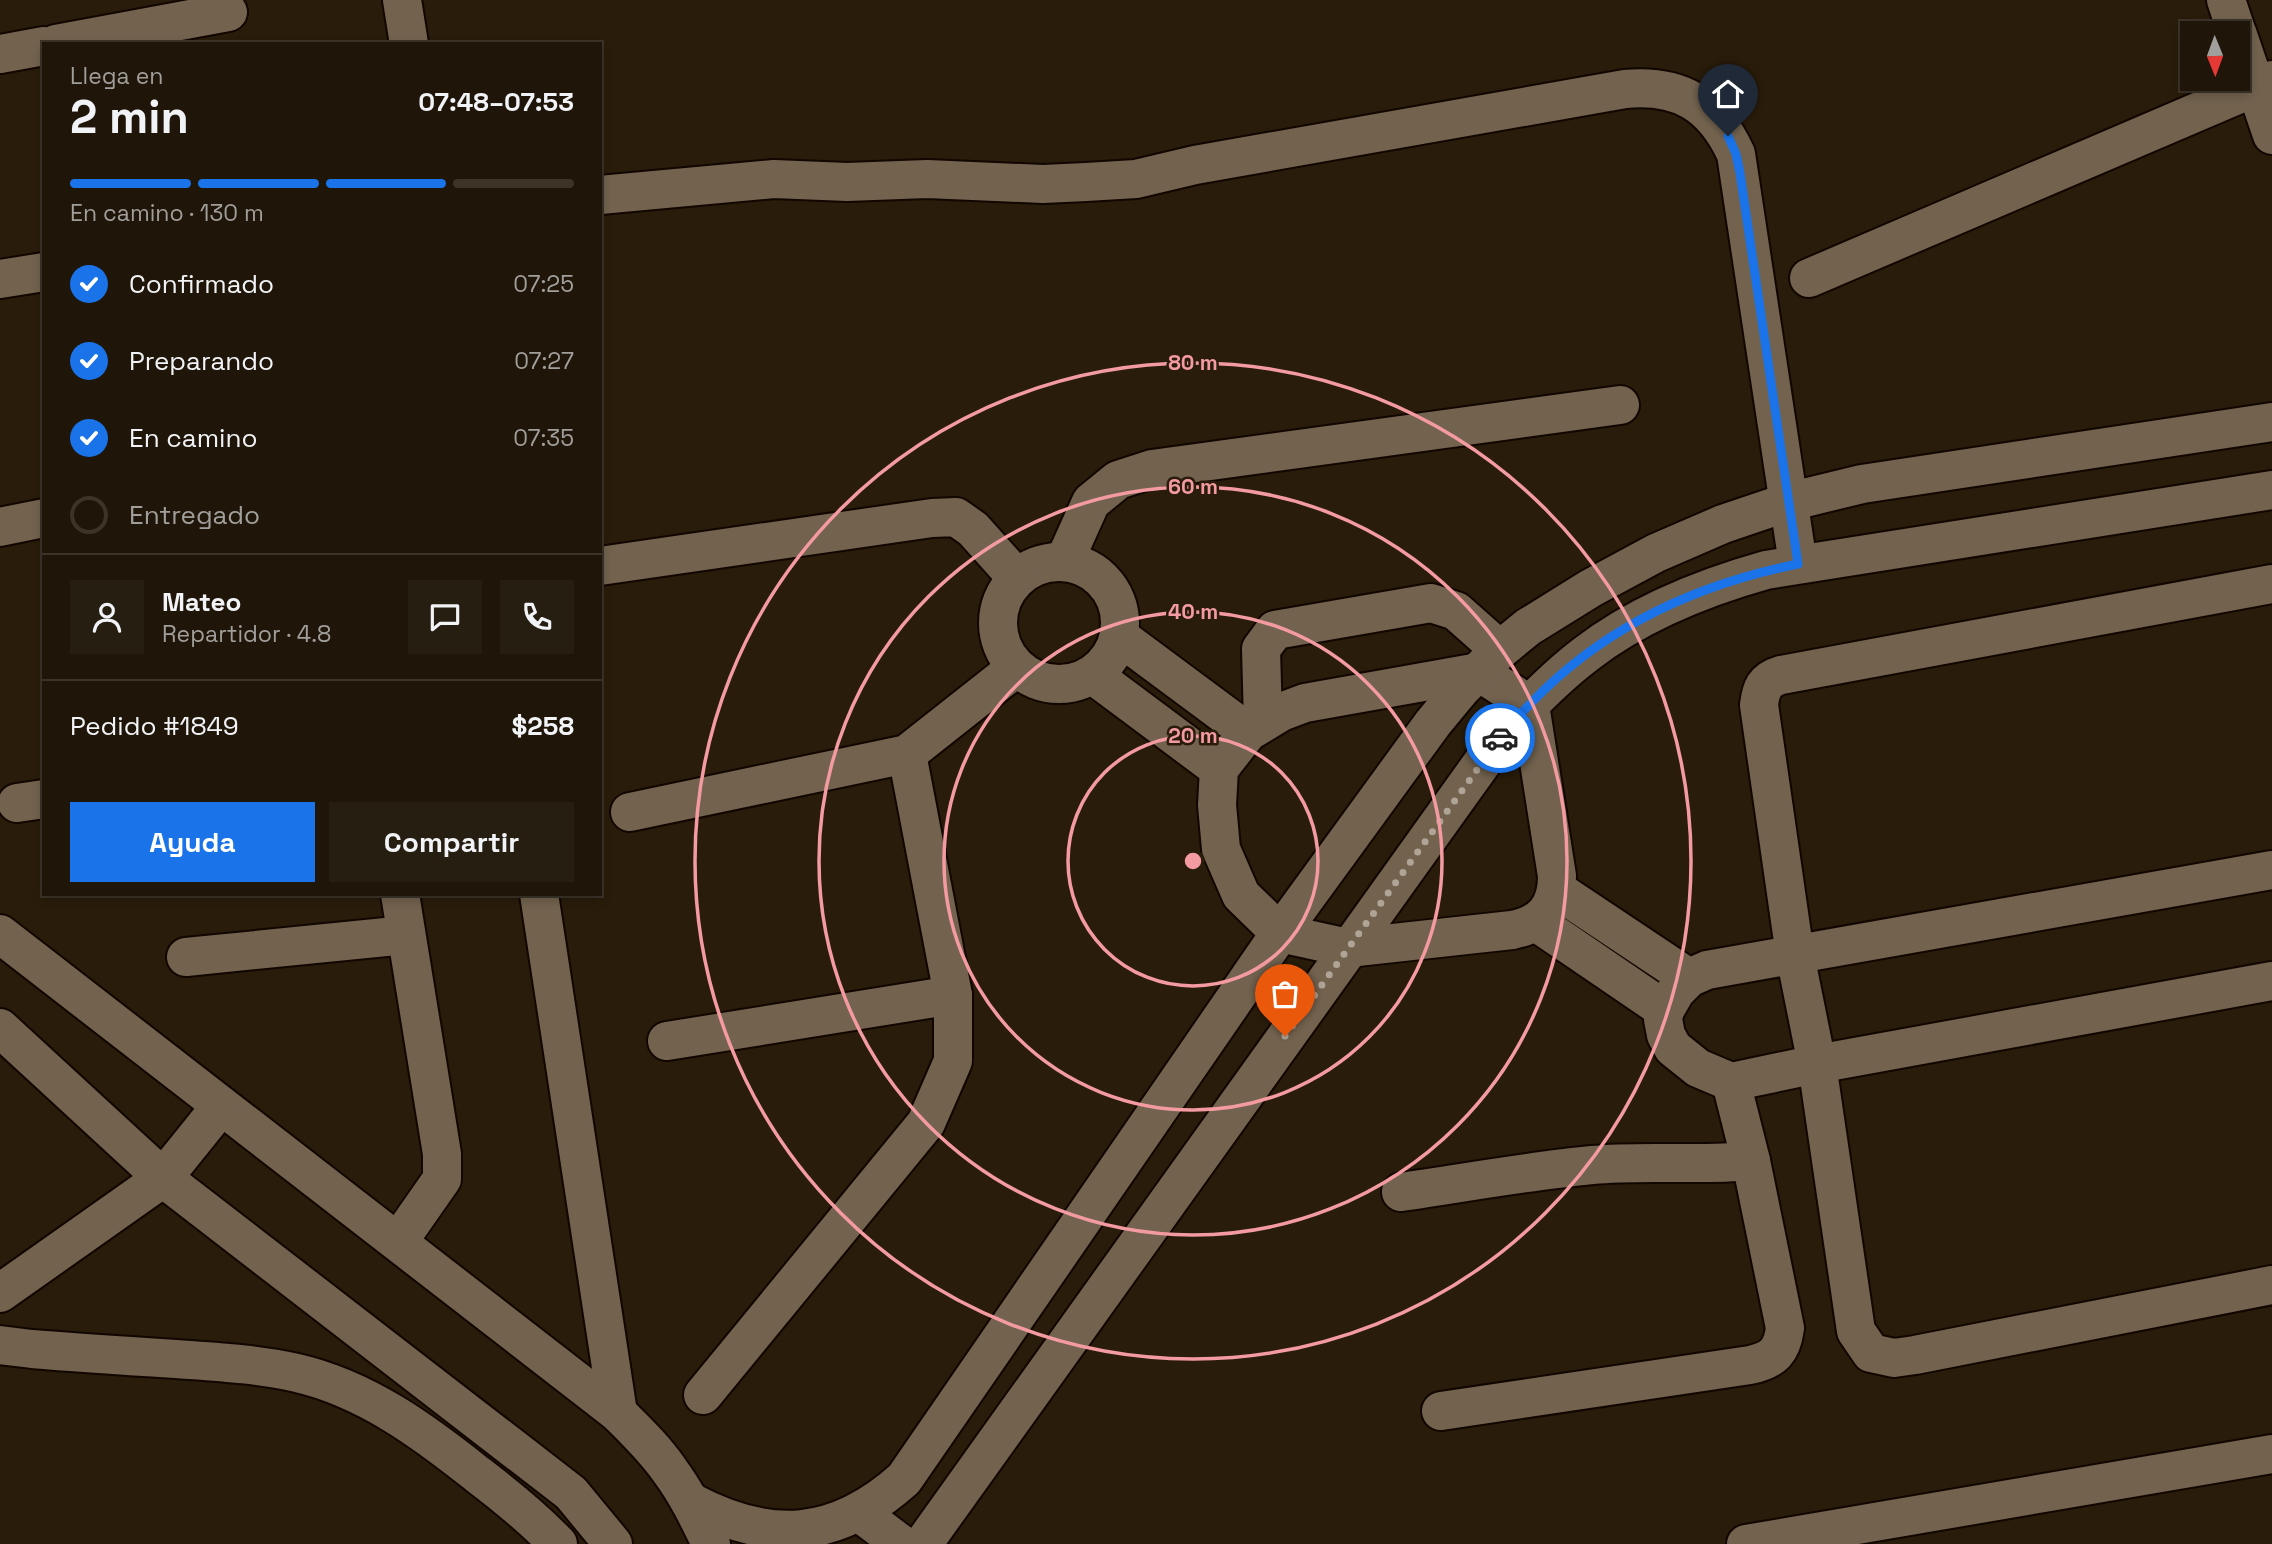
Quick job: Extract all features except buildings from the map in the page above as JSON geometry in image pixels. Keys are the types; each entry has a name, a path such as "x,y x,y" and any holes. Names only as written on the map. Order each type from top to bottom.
{"street":[{"path":"402,0 409,42"},
{"path":"2226,0 2233,21"},
{"path":"66,42 228,12"},
{"path":"0,54 42,46"},
{"path":"2250,57 2264,83 2272,135"},
{"path":"1809,278 2264,83"},
{"path":"602,195 774,179 847,182 927,179 1043,184 1136,179 1195,165 1611,91 1645,87 1665,89 1702,106 1728,136 1736,154 1798,564"},
{"path":"0,279 42,272"},
{"path":"1064,562 1091,502 1118,480 1152,468 1620,404"},
{"path":"691,1502 717,1517 737,1524 777,1531 808,1529 860,1513 883,1498 904,1479 1280,933 1433,723 1462,688 1528,627 1559,606 1656,553 1723,524 1788,502 1862,484 2272,422"},
{"path":"923,1544 1507,728 1545,688 1587,653 1675,601 1720,583 1766,570 2272,490"},
{"path":"602,566 932,518 956,517 973,529 1017,578"},
{"path":"0,527 42,519"},
{"path":"1064,562 1088,569 1105,581 1116,598 1121,617 1119,637 1110,659 1093,675 1074,684 1054,685 1033,680 1016,668 1002,648 997,623 1002,599 1017,578 1038,565 1064,562"},
{"path":"2272,583 1772,678 1764,684 1759,705 1795,955 1817,1064 1856,1331 1871,1353 1894,1358 1915,1355 2272,1285"},
{"path":"1255,726 1261,649 1275,631 1431,603 1456,611 1489,661 1530,705 1558,876 1557,890 1553,903 1536,922 1512,930 1348,948 1280,933 1241,895 1221,849 1217,804 1219,769 1255,726 1281,712 1305,703 1489,661"},
{"path":"1119,637 1255,726"},
{"path":"630,812 907,754 1016,668"},
{"path":"1093,675 1219,769"},
{"path":"703,1395 926,1123 953,1061 953,995 907,754"},
{"path":"2272,870 1706,970 1689,978 1676,991 1663,1019 1666,1035 1674,1048 1698,1068 1731,1082 2272,981"},
{"path":"1557,890 1689,978"},
{"path":"398,1242 442,1179 442,1154 400,896"},
{"path":"539,896 618,1413"},
{"path":"1536,922 1665,1010"},
{"path":"0,934 618,1413 670,1470 691,1502 711,1544"},
{"path":"186,957 406,935"},
{"path":"667,1041 953,995"},
{"path":"0,1028 163,1178 571,1493 613,1544"},
{"path":"1441,1411 1750,1365 1763,1362 1774,1355 1783,1343 1785,1328 1751,1161 1731,1082"},
{"path":"0,1293 163,1178 221,1106"},
{"path":"1401,1192 1592,1165 1663,1162 1718,1164 1751,1161"},
{"path":"0,1345 253,1365 299,1373 344,1388 379,1405 434,1440 535,1520 558,1544"},
{"path":"1746,1544 2272,1454"},
{"path":"860,1513 901,1544"}],"way so far":[{"path":"1285,1036 1500,738"}],"route":[{"path":"1500,738 1545,688 1587,653 1632,624 1675,601 1720,583 1798,564 1740,173 1728,136"}]}
